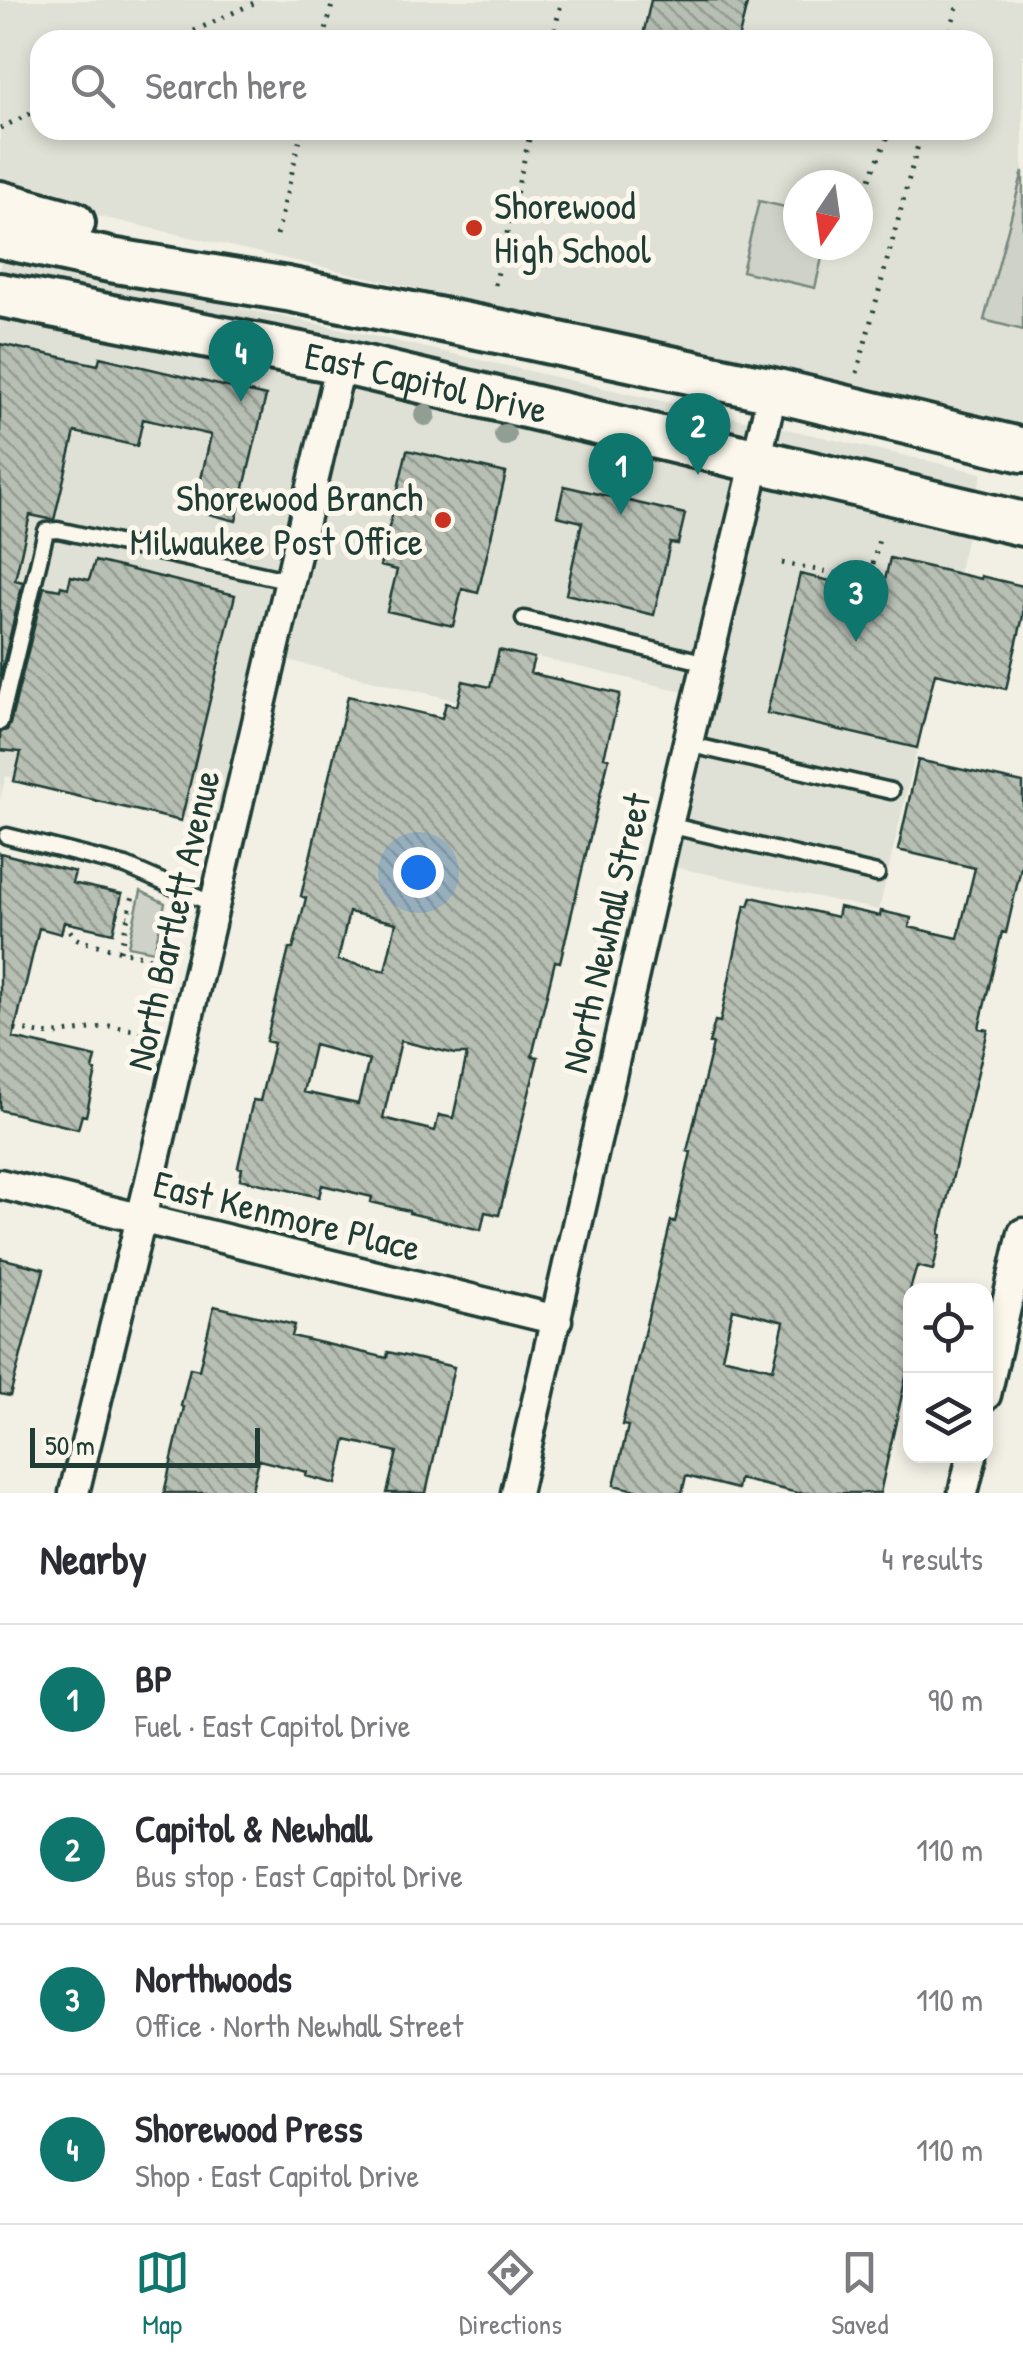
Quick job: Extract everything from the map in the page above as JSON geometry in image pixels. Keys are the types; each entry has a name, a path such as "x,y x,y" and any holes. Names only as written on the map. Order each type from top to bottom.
{"main road":[{"path":"0,203 234,261 287,289"},
{"name":"East Capitol Drive","path":"0,236 110,260 287,289 631,360 1023,450"},
{"name":"East Capitol Drive","path":"0,294 341,362 1023,524"},
{"path":"341,362 356,338 368,330 384,328 558,364 592,368 631,360"}],"street":[{"name":"North Bartlett Avenue","path":"74,1493 341,362"},
{"name":"North Newhall Street","path":"516,1493 668,824 773,390"},
{"name":"East Kenmore Place","path":"0,1184 557,1320"},
{"path":"991,1373 1023,1233"},
{"path":"963,1493 970,1463"}],"lane":[{"path":"0,722 46,531 58,530 291,581"},
{"path":"524,620 707,663"},
{"path":"688,744 891,790"},
{"path":"668,824 876,874"},
{"path":"8,836 126,866 215,905"}],"path":[{"path":"197,30 260,0"},
{"path":"326,30 333,0"},
{"path":"554,30 562,0"},
{"path":"950,30 959,0"},
{"path":"0,128 30,114"},
{"path":"277,235 300,140"},
{"path":"495,285 529,140"},
{"path":"873,171 886,140"},
{"path":"857,373 919,140"},
{"path":"782,563 868,580 880,535"},
{"path":"120,951 136,885"},
{"path":"117,914 128,917"},
{"path":"64,922 75,938 158,960"},
{"path":"15,1029 50,1035 110,1026 142,1031"}],"shaded area":[{"name":"Shorewood High School","path":"0,0 1023,0 1023,429 75,211 0,188"},
{"path":"1023,171 1023,330 984,320"},
{"path":"759,201 783,207 783,260 822,260 815,288 742,271"},
{"path":"0,258 347,330 982,473 879,910 659,864 699,695 507,650 492,709 274,657 233,829 6,776 0,800"},
{"path":"141,891 165,903 154,951 128,946"}],"building":[{"path":"651,0 748,0 740,30 644,30"},
{"path":"0,344 98,365 100,357 266,396 236,521 194,510 211,435 143,419 137,446 75,432 54,520 30,515 15,580 23,582 0,677"},
{"name":"Shorewood Branch Milwaukee Post Office","path":"407,450 506,473 478,593 462,589 453,626 387,611 397,570 380,566"},
{"path":"564,486 685,514 678,544 670,543 654,615 566,594 582,522 557,516"},
{"path":"890,558 1023,586 1023,616 1006,689 935,673 917,748 767,713 800,574 882,593"},
{"path":"95,561 235,595 181,821 14,781 21,752 0,750 0,732 10,724 44,587 68,588 71,576 89,580"},
{"path":"499,650 534,658 530,673 620,694 604,757 609,758 560,962 555,961 532,1056 538,1057 499,1215 485,1212 481,1230 409,1213 371,1202 372,1197 322,1185 319,1197 240,1179 242,1168 238,1167 253,1100 260,1101 274,1043 266,1041 306,898 301,896 348,696 442,718 446,703 457,706 463,681 490,687","holes":["349,912 396,923 385,971 338,960","401,1041 467,1054 453,1118 439,1115 435,1131 383,1118","314,1045 369,1060 358,1104 303,1092"]},
{"path":"918,760 1023,783 1023,859 979,1028 988,1030 933,1270 917,1266 912,1283 903,1283 903,1390 880,1493 798,1493 739,1479 737,1489 686,1476 682,1493 649,1493 614,1485 628,1426 622,1425 671,1221 675,1222 691,1152 687,1151 713,1044 709,1043 715,1021 720,1022 745,905 749,906 752,897 837,917 839,907 880,916 881,911 911,918 909,927 958,938 975,868 898,850","holes":["733,1309 784,1322 773,1369 722,1357"]},
{"path":"0,853 75,872 72,883 122,894 113,933 64,922 61,934 39,928 13,1038 96,1057 86,1116 82,1115 78,1129 0,1110"},
{"path":"0,1258 44,1269 10,1396 0,1394"},
{"path":"214,1306 295,1325 292,1336 387,1358 388,1352 454,1367 426,1493 387,1493 397,1452 346,1440 336,1484 259,1460 251,1493 164,1493 190,1368 199,1370"}],"place":[{"name":"Shorewood High School","path":"474,228"},
{"name":"Shorewood Press","path":"241,402"},
{"name":"Capitol & Newhall","path":"698,475"},
{"name":"BP","path":"621,515"},
{"name":"Shorewood Branch Milwaukee Post Office","path":"443,520"},
{"name":"Northwoods","path":"856,642"}]}
